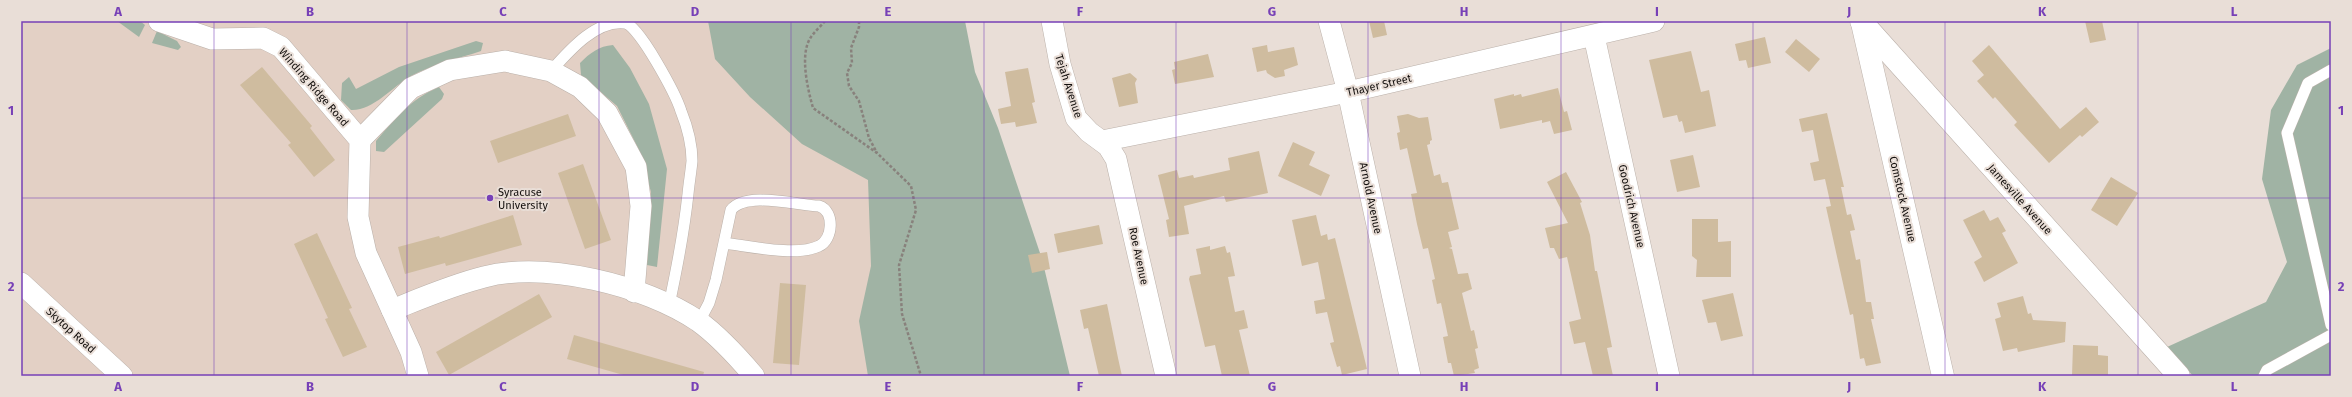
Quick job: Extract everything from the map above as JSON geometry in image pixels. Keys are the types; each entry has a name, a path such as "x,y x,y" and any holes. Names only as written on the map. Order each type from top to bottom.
{"street":[{"name":"Winding Ridge Road","path":"159,21 212,39 264,30 281,47 360,140"},
{"name":"Tejah Avenue","path":"1052,21 1060,64 1076,118 1089,132 1102,141"},
{"name":"Arnold Avenue","path":"1329,21 1348,92 1410,376"},
{"name":"Thayer Street","path":"1102,141 1348,92 1654,21"},
{"name":"Comstock Avenue","path":"1862,21 1943,376"},
{"name":"Jamesville Avenue","path":"1862,21 2179,376"},
{"name":"Goodrich Avenue","path":"1594,36 1669,376"},
{"path":"418,376 392,310 366,253 358,217 360,140 411,88 450,70 505,61 551,71 580,87 607,113 636,167 641,206 634,292"},
{"name":"Roe Avenue","path":"1102,141 1108,146 1116,159 1166,376"},
{"path":"392,310 436,292 485,277 525,272 553,273 591,279 634,292 669,305 699,322 734,352 754,376"},
{"name":"Skytop Road","path":"21,283 122,376"}],"lane":[{"path":"551,71 585,38 604,26 626,23 631,25 646,44 681,109 688,131 692,161 683,239 669,305"},
{"path":"2331,70 2308,83 2287,133 2331,325"},
{"path":"699,322 709,302 731,210 740,202 750,199 819,206 823,207 829,215 830,224 828,237 817,247 790,250 724,243"},
{"path":"2264,376 2267,370 2331,335"}],"path":[{"path":"826,21 810,38 806,58 807,87 813,108 877,153 911,186 916,210 899,265 902,314 921,376"},
{"path":"859,21 860,26 851,48 852,63 847,74 849,86 860,101 868,138 877,153"}],"shaded area":[{"name":"Syracuse University","path":"21,21 913,21 1007,376 21,376"}],"green space":[{"path":"117,21 140,21 145,25 139,37"},
{"path":"708,21 965,21 975,72 998,128 1042,259 1070,376 868,376 859,321 871,266 868,180 802,144 750,97 715,59"},
{"path":"157,31 177,41 181,47 178,50 152,43"},
{"path":"476,41 483,43 481,51 437,65 411,76 375,103 367,107 351,110 341,100 342,83 349,77 356,89 399,67"},
{"path":"613,45 630,68 649,104 667,169 657,267 647,265 651,192 639,150 617,106 581,75 580,63 584,59 599,48"},
{"path":"2331,48 2331,376 2193,376 2167,347 2266,302 2287,262 2262,179 2271,110 2297,65"},
{"path":"439,87 444,94 442,99 384,152 376,151 376,141 397,117 411,103"}],"building":[{"path":"1369,21 1384,21 1387,35 1373,38"},
{"path":"2085,21 2102,21 2106,40 2090,43"},
{"path":"1765,37 1771,63 1748,68 1746,60 1739,61 1735,44"},
{"path":"1796,39 1820,59 1809,72 1785,52"},
{"path":"1267,45 1268,52 1294,47 1298,65 1284,70 1285,76 1275,78 1267,73 1266,70 1257,72 1252,48"},
{"path":"1989,45 2060,129 2086,107 2099,122 2082,137 2080,135 2049,163 2014,125 2017,122 1995,97 1993,99 1977,81 1984,75 1972,61"},
{"path":"1691,51 1701,92 1709,90 1716,126 1685,133 1682,121 1679,122 1677,115 1663,118 1649,60"},
{"path":"1208,54 1214,77 1175,84 1172,70 1175,69 1174,62"},
{"path":"262,67 312,126 310,128 335,160 314,177 288,145 291,143 240,85"},
{"path":"1028,68 1035,102 1032,103 1037,123 1016,127 1015,122 1001,124 998,109 1011,106 1005,72"},
{"path":"1130,73 1137,79 1135,83 1138,103 1119,107 1112,78"},
{"path":"1558,88 1564,112 1567,111 1572,130 1554,134 1550,121 1542,123 1542,120 1500,129 1494,99 1514,94 1514,96 1521,94 1522,97"},
{"path":"1827,113 1844,187 1841,187 1847,215 1851,214 1855,230 1850,231 1856,260 1860,259 1866,302 1871,302 1874,319 1871,319 1881,363 1866,366 1864,358 1860,359 1853,314 1850,315 1826,207 1831,206 1825,179 1814,181 1810,163 1819,161 1813,130 1802,132 1799,119"},
{"path":"568,114 576,136 498,163 490,141"},
{"path":"1408,114 1419,118 1428,117 1432,140 1430,141 1430,144 1427,145 1434,176 1440,174 1442,183 1448,182 1459,229 1448,232 1452,247 1449,248 1452,249 1458,274 1468,273 1472,289 1462,293 1471,331 1474,330 1478,348 1475,349 1479,368 1474,370 1475,373 1454,376 1451,363 1448,363 1443,337 1448,336 1441,303 1437,304 1432,280 1435,279 1428,248 1423,249 1411,194 1417,193 1407,148 1400,150 1397,133 1400,132 1397,116"},
{"path":"1293,142 1315,152 1309,165 1330,175 1321,196 1278,176"},
{"path":"1259,151 1268,193 1226,202 1224,196 1184,206 1189,234 1169,237 1166,220 1169,219 1158,175 1177,170 1179,178 1193,175 1194,178 1230,170 1228,158"},
{"path":"1693,155 1700,187 1677,192 1670,160"},
{"path":"583,164 611,240 585,249 558,173"},
{"path":"1566,172 1582,202 1580,203 1590,235 1595,271 1597,271 1612,347 1607,348 1613,376 1593,376 1585,342 1574,344 1569,322 1581,319 1567,257 1559,259 1554,248 1550,248 1545,228 1568,223 1547,182"},
{"path":"2111,177 2138,193 2117,226 2091,210"},
{"path":"1984,210 1990,221 1998,217 2006,231 2002,233 2018,263 1984,282 1974,262 1982,257 1963,220"},
{"path":"513,215 522,245 446,266 445,263 405,274 398,247 439,236 440,238"},
{"path":"1316,215 1321,236 1327,234 1328,240 1335,238 1367,369 1342,375 1340,366 1337,367 1330,343 1334,342 1327,312 1316,314 1314,301 1325,299 1318,262 1302,266 1292,220"},
{"path":"1692,219 1718,219 1718,242 1731,241 1731,277 1696,277 1697,260 1692,256"},
{"path":"1099,225 1103,244 1058,253 1054,234"},
{"path":"317,233 352,308 349,309 367,347 343,357 325,319 328,318 294,244"},
{"path":"1210,246 1210,250 1225,246 1227,253 1230,252 1235,276 1228,277 1235,312 1244,310 1248,328 1239,330 1250,376 1222,376 1215,345 1205,347 1189,279 1190,276 1201,274 1196,249"},
{"path":"1047,252 1050,269 1032,273 1028,255"},
{"path":"780,283 806,285 799,365 773,363"},
{"path":"1733,293 1743,336 1721,341 1716,322 1708,323 1702,300"},
{"path":"539,294 552,317 449,375 436,352"},
{"path":"2023,296 2028,314 2031,313 2033,320 2066,322 2065,342 2018,352 2017,348 2003,351 1995,319 2001,317 1997,303"},
{"path":"1107,304 1122,376 1099,376 1088,328 1084,329 1080,310"},
{"path":"574,335 704,372 703,376 627,376 567,359"},
{"path":"2073,345 2098,346 2098,355 2108,356 2108,376 2072,376"}],"place":[{"name":"Syracuse University","path":"490,198"}]}
